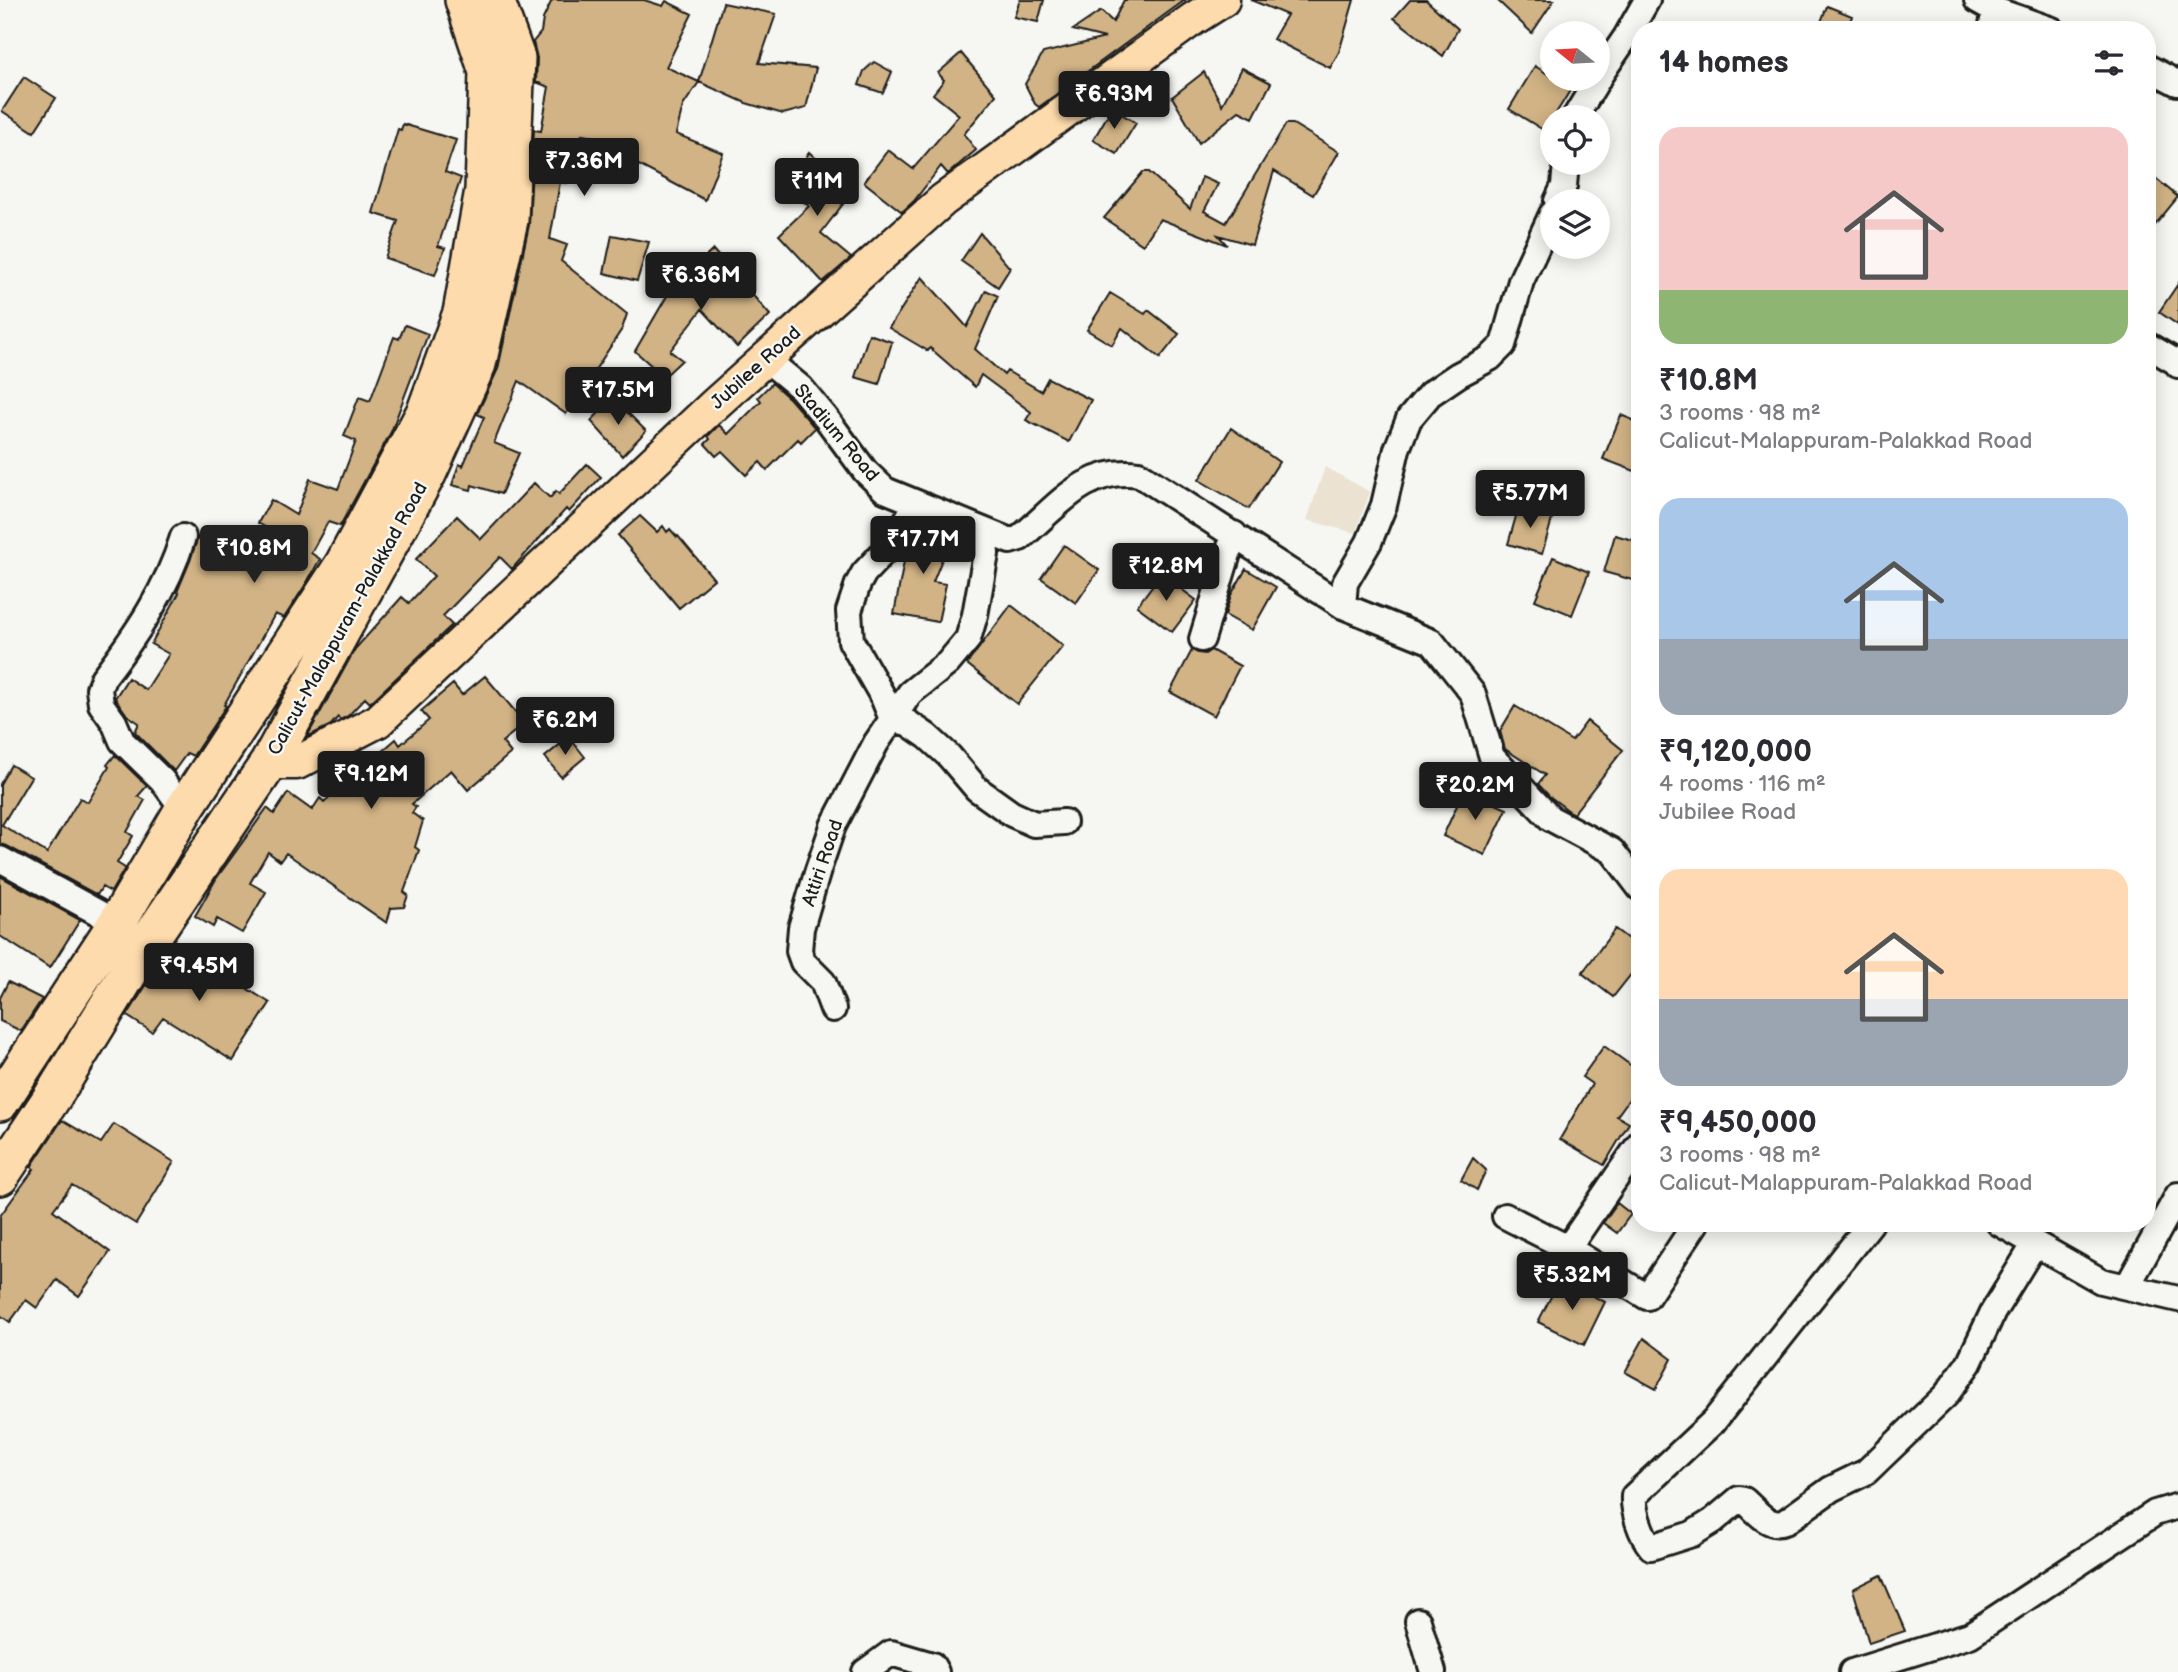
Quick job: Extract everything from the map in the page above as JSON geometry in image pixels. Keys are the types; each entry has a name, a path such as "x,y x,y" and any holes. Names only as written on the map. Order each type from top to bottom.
{"highway":[{"path":"0,1102 117,923 186,806 344,564 426,411 461,313 484,190 488,72 464,0"},
{"name":"Calicut-Malappuram-Palakkad Road","path":"0,1176 53,1096 140,954 269,763 426,474 477,364 509,220 516,58 495,0"},
{"path":"232,736 234,768 253,773 269,763"}],"main road":[{"name":"Jubilee Road","path":"269,763 297,763 379,722 705,414 943,200 1223,0"}],"street":[{"path":"1635,21 1647,0"},
{"path":"1988,13 2018,21"},
{"path":"1610,61 1631,28"},
{"path":"2156,72 2178,83"},
{"path":"1343,606 1345,583 1369,542 1384,505 1397,449 1409,419 1430,394 1490,358 1503,345 1521,281 1540,240"},
{"path":"2156,350 2178,365"},
{"name":"Stadium Road","path":"766,359 800,388 875,481 885,490 916,504 1010,541 1020,538 1078,486 1097,477 1122,471 1139,474 1343,606 1432,642 1473,694 1492,757 1550,818 1612,851 1631,876"},
{"path":"916,504 895,540 864,573 858,584 849,611 851,641 883,697 892,719 908,723 927,736 949,756 977,789 1012,814 1034,824 1064,822"},
{"name":"Attiri Road","path":"833,1009 823,982 803,962 799,951 801,929 833,826 876,743 910,693 948,663 968,639 986,554 984,531"},
{"path":"1202,639 1234,534"},
{"path":"183,537 177,558 147,616 103,678 99,689 101,704 114,722 122,741 154,771 175,798 186,806"},
{"path":"0,859 117,923"},
{"path":"1568,1248 1631,1156"},
{"path":"2127,1287 2178,1195"},
{"path":"1505,1216 1568,1248 1647,1297 1690,1232"},
{"path":"1864,1232 1714,1421 1634,1496 1633,1504 1651,1547 1692,1534 1713,1521 1739,1499 1744,1500 1770,1523 1777,1525 1831,1489 1866,1472 1946,1395 1958,1380 1993,1312 2034,1245"},
{"path":"2013,1232 2101,1281 2178,1299"},
{"path":"1852,1672 1970,1635 2155,1513 2178,1506"},
{"path":"1418,1621 1433,1672"},
{"path":"865,1672 891,1653 932,1665 936,1672"}],"shaded area":[{"path":"1325,467 1370,492 1355,533 1307,520"}],"building":[{"path":"552,0 644,0 663,6 666,1 692,14 666,67 699,82 683,106 676,134 723,153 705,200 627,159 633,144 582,135 581,138 577,137 567,183 560,182 550,239 567,245 561,261 627,314 622,329 566,414 519,381 494,443 519,453 501,494 472,485 471,490 452,485 459,464 463,466 484,417 477,414 498,369 529,225 534,130 541,131 549,87 536,82 537,58 533,42 541,32 543,19"},
{"path":"1020,0 1044,0 1038,22 1014,17"},
{"path":"1124,0 1185,0 1039,107 1035,104 1025,84 1043,53 1105,38 1073,30 1101,11 1113,22"},
{"path":"1251,0 1354,0 1339,52 1330,68 1273,39 1287,15"},
{"path":"1410,0 1426,0 1458,29 1443,56 1394,18"},
{"path":"1497,0 1554,0 1532,33"},
{"path":"723,3 776,14 759,63 816,68 806,108 783,114 746,103 699,82"},
{"path":"1827,6 1852,16 1850,21 1821,21"},
{"path":"961,53 996,95 964,134 976,150 948,174 941,166 902,212 864,182 888,150 913,169 959,115 933,94 944,80 938,73"},
{"path":"874,62 892,72 883,93 859,85 864,71"},
{"path":"1535,66 1540,69 1540,91 1570,91 1561,105 1540,105 1540,128 1509,109"},
{"path":"1242,68 1271,83 1253,118 1239,111 1199,143 1172,97 1204,72 1222,105"},
{"path":"24,77 56,98 34,132 2,111"},
{"path":"1112,108 1136,123 1117,154 1093,140"},
{"path":"403,124 456,140 445,172 461,178 438,246 445,248 435,275 385,258 398,221 373,213 398,129 401,130"},
{"path":"1286,124 1293,124 1339,152 1313,195 1274,171 1252,245 1218,235 1227,245 1160,219 1143,245 1104,218 1143,172 1149,172 1190,209 1202,177 1218,184 1204,211 1226,223"},
{"path":"809,152 852,192 821,233 851,258 823,282 779,235 809,206 790,191"},
{"path":"2156,179 2178,197 2156,224"},
{"path":"980,233 1010,268 998,287 961,261"},
{"path":"612,235 649,242 637,281 604,273"},
{"path":"713,250 770,315 737,347 702,309 670,351 682,360 664,377 635,351 671,289"},
{"path":"922,277 967,327 986,290 998,296 975,349 1004,375 1007,371 1041,391 1048,378 1091,400 1069,442 1026,420 1031,412 981,375 975,387 930,348 928,351 889,328"},
{"path":"2178,284 2178,325 2159,312"},
{"path":"1110,293 1145,314 1148,310 1179,334 1160,358 1122,328 1112,345 1087,330"},
{"path":"405,325 428,334 391,432 340,526 328,522 311,553 320,559 306,584 284,618 275,614 224,705 226,706 193,756 187,753 174,771 135,732 139,723 127,715 115,698 128,678 146,690 169,654 151,644 179,593 177,592 198,537 254,569 275,533 258,523 271,500 296,515 310,479 338,489 356,441 344,436 359,397 370,401 394,337 399,339"},
{"path":"869,334 892,342 879,384 855,377"},
{"path":"772,383 815,428 801,442 798,439 767,470 760,462 746,475 722,451 716,456 705,444 710,439 708,436 719,425 728,434 761,401 758,397"},
{"path":"613,398 646,431 622,456 591,421"},
{"path":"1621,415 1631,419 1631,470 1603,459"},
{"path":"1231,428 1279,462 1249,509 1199,480"},
{"path":"587,464 601,477 569,512 566,509 512,569 500,557 443,616 452,625 370,703 365,698 348,716 340,720 338,717 331,725 307,737 355,649 402,597 409,603 434,576 416,559 457,516 481,539 534,483 550,498 556,491 559,494"},
{"path":"1519,506 1553,516 1542,554 1508,544"},
{"path":"640,516 657,532 663,526 667,532 670,529 714,579 679,608 618,535"},
{"path":"920,528 943,530 952,534 933,582 946,584 938,622 894,614 905,556"},
{"path":"1615,535 1631,539 1631,580 1604,572"},
{"path":"1064,545 1099,570 1076,603 1041,578"},
{"path":"1553,557 1589,572 1572,615 1535,600"},
{"path":"1246,569 1276,587 1252,630 1225,615 1231,595"},
{"path":"1161,574 1196,600 1172,632 1137,606"},
{"path":"1011,605 1063,646 1017,704 967,664"},
{"path":"1192,650 1205,654 1211,650 1240,666 1214,716 1170,692"},
{"path":"485,676 525,723 502,742 511,753 468,790 451,770 412,804 416,807 412,813 423,821 415,847 419,850 404,892 408,895 404,907 391,908 387,923 286,853 280,861 268,852 250,883 266,892 242,933 217,919 213,927 195,916 216,879 267,808 274,814 288,793 312,810 320,798 324,802 396,739 400,745 429,720 421,711 453,684 462,695"},
{"path":"1515,706 1572,741 1587,721 1623,750 1573,814 1538,784 1545,775 1505,749 1500,731"},
{"path":"569,737 585,757 561,777 545,757"},
{"path":"115,755 147,786 138,796 145,800 127,832 133,836 117,863 125,868 111,892 102,887 97,895 0,844 0,784 11,765 31,777 2,825 47,853 80,798 88,802"},
{"path":"1464,790 1507,809 1485,855 1443,836"},
{"path":"0,876 80,920 50,968 0,936"},
{"path":"1615,929 1631,941 1631,974 1613,997 1582,973"},
{"path":"173,942 270,1003 233,1061 163,1017 152,1032 127,1016"},
{"path":"8,982 42,999 21,1031 0,1021 0,998"},
{"path":"1604,1046 1631,1066 1631,1097 1617,1116 1629,1123 1604,1165 1560,1139 1592,1084 1582,1077"},
{"path":"62,1120 101,1143 114,1124 174,1162 136,1224 72,1185 53,1210 110,1252 79,1296 57,1280 37,1308 26,1300 10,1322 0,1315 0,1216 34,1169 31,1167"},
{"path":"1473,1158 1486,1170 1477,1190 1461,1180"},
{"path":"1617,1203 1631,1214 1617,1233 1603,1223"},
{"path":"1560,1279 1605,1302 1584,1345 1538,1322"},
{"path":"1644,1338 1672,1359 1656,1389 1625,1372"},
{"path":"1881,1575 1905,1631 1869,1643 1853,1589"}]}
